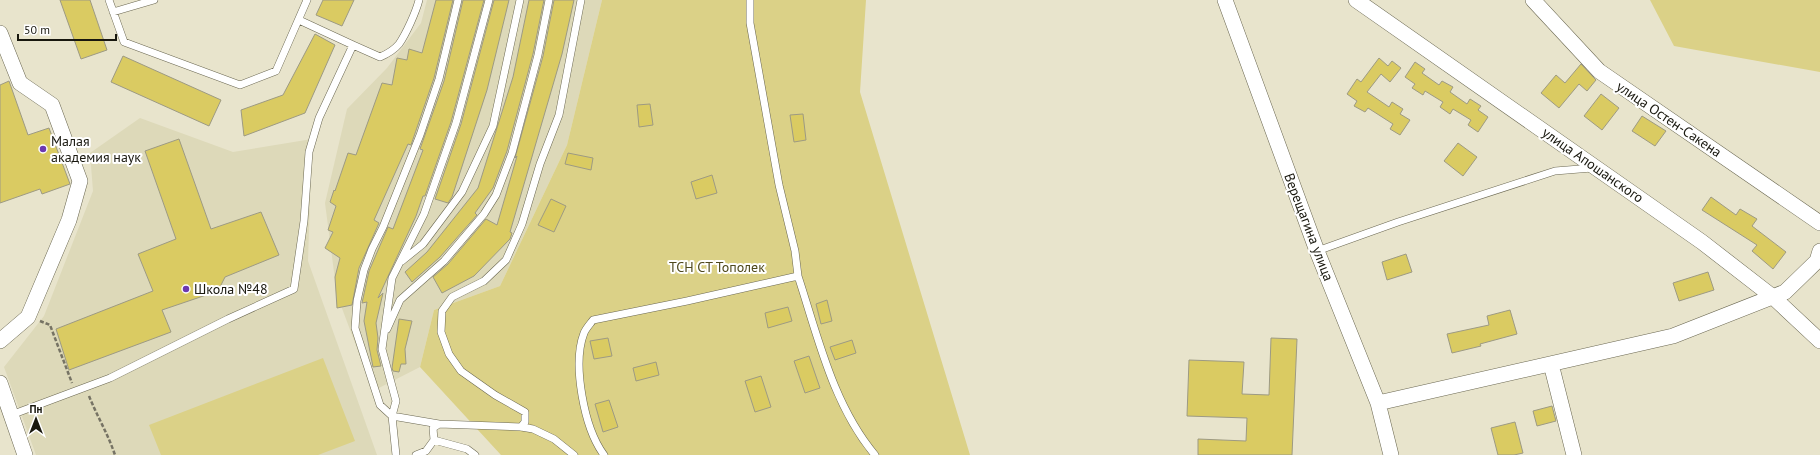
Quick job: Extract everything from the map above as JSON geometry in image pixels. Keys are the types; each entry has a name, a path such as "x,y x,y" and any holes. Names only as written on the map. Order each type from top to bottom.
{"street":[{"name":"Верещагина улица","path":"1225,0 1317,251 1378,403 1391,455"},
{"name":"улица Апошанского","path":"1356,0 1702,242 1773,296 1820,341"},
{"name":"улица Остен-Сакена","path":"1533,0 1599,71 1820,223"},
{"path":"0,33 20,83 52,105 80,181 69,220 28,317 0,341"},
{"path":"1378,403 1673,336 1785,292 1817,261 1820,251"},
{"path":"1551,364 1574,455"},
{"path":"0,383 6,409 25,455"}],"lane":[{"path":"109,0 124,42 240,85 276,70 307,0"},
{"path":"114,12 154,0"},
{"path":"299,20 380,57 389,53 398,44 417,7 419,0"},
{"path":"458,0 439,79 420,135 364,270 356,301 355,328 380,405 392,416 439,424 521,427 533,429 554,439 574,455"},
{"path":"396,455 392,416 396,401 382,349 382,340 392,278 424,214 456,123 489,0"},
{"path":"400,263 423,244 462,192 493,126 520,0"},
{"path":"382,340 400,300 444,261 484,214 496,195 516,138 538,55 549,0"},
{"path":"521,427 525,422 525,412 461,371 449,354 441,332 442,311 452,296 484,281 506,260 510,253 522,224 540,164 559,115 581,0"},
{"path":"750,0 750,23 779,185 795,252 798,276 834,386 861,438 875,455"},
{"path":"6,409 110,378 228,319 294,289 304,222 309,152 319,118 353,45"},
{"path":"1317,251 1405,220 1554,171 1596,168"},
{"path":"604,455 596,445 587,420 582,398 580,377 580,350 585,332 593,320 798,276"},
{"path":"416,455 426,451 434,440 434,428 439,424"},
{"path":"434,440 467,449 475,455"}],"shaded area":[{"path":"427,0 602,0 567,145 500,286 434,310 420,367 373,391 337,295 325,203 347,109 387,68 421,23"},
{"name":"Школа №48","path":"140,118 233,152 312,139 308,261 377,455 36,455 4,367 44,316 93,191 90,153"}],"green space":[{"name":"ТСН СТ Тополек","path":"602,0 866,0 860,92 970,455 501,455 420,367 434,310 500,286 567,145"},
{"path":"1650,0 1820,0 1820,72 1674,46"},
{"path":"323,358 355,441 318,455 161,455 149,425"}],"building":[{"path":"60,0 90,0 107,50 81,59"},
{"path":"323,0 354,0 342,26 316,15"},
{"path":"436,0 453,0 434,78 411,145 408,144 374,220 379,223 359,268 352,305 337,308 335,277 340,258 325,248 333,232 328,230 336,206 330,202 348,153 356,155 382,83 392,85 397,58 407,60 409,49 422,53"},
{"path":"463,0 484,0 451,122 425,196 423,196 416,216 378,298 383,293 376,323 378,338 377,350 381,366 373,367 364,321 367,302 362,303 369,271 388,227 393,229 423,150 420,149 444,81"},
{"path":"494,0 509,0 487,90 452,197 448,203 435,199 461,124"},
{"path":"529,0 544,0 533,54 507,151 493,188 475,213 477,215 440,257 412,282 405,272 427,252 478,188 513,77"},
{"path":"554,0 574,0 562,54 510,232 512,233 510,239 474,276 442,293 433,277 448,264 486,219 497,225 543,56"},
{"path":"315,34 335,45 305,113 244,136 241,110 283,95"},
{"path":"123,56 221,100 209,126 111,82"},
{"path":"1379,58 1388,66 1392,61 1401,68 1390,82 1381,74 1367,92 1389,107 1392,102 1403,109 1400,114 1410,120 1400,135 1390,129 1393,124 1368,108 1365,112 1354,106 1357,101 1347,94 1357,79 1361,82"},
{"path":"1415,62 1425,69 1422,73 1439,85 1442,81 1453,87 1450,92 1467,104 1470,99 1481,106 1478,110 1488,117 1478,132 1468,125 1471,120 1453,109 1450,114 1440,107 1443,102 1425,91 1423,95 1412,88 1415,84 1405,77"},
{"path":"1581,64 1596,80 1587,91 1579,84 1559,108 1541,93 1556,75 1565,83"},
{"path":"9,81 28,135 49,128 70,184 42,194 40,189 0,203 0,85"},
{"path":"1601,94 1619,108 1602,130 1584,116"},
{"path":"650,104 653,125 639,127 637,105"},
{"path":"803,114 806,140 794,142 790,115"},
{"path":"1642,116 1666,131 1655,146 1632,131"},
{"path":"179,139 211,229 261,212 279,255 225,277 218,291 162,310 171,332 69,370 56,329 153,291 138,254 176,239 145,151"},
{"path":"1458,143 1477,157 1463,176 1444,161"},
{"path":"568,153 593,158 591,170 565,164"},
{"path":"712,175 717,193 696,199 691,182"},
{"path":"1711,197 1736,215 1740,209 1757,219 1752,226 1786,252 1773,269 1752,251 1757,245 1702,210"},
{"path":"551,199 566,206 554,232 538,225"},
{"path":"1406,254 1412,272 1387,280 1382,262"},
{"path":"1708,272 1714,290 1679,301 1673,283"},
{"path":"827,300 832,321 821,324 816,304"},
{"path":"788,307 792,321 768,328 765,313"},
{"path":"1510,310 1517,334 1480,344 1481,346 1452,353 1447,334 1489,325 1487,316"},
{"path":"399,319 412,321 405,349 406,364 401,364 399,372 393,371 392,368"},
{"path":"608,338 612,356 594,359 590,341"},
{"path":"1271,338 1297,339 1292,455 1198,455 1198,439 1246,441 1247,418 1187,416 1189,360 1244,362 1242,394 1269,395"},
{"path":"852,340 856,353 835,360 830,347"},
{"path":"809,356 820,388 805,393 794,361"},
{"path":"656,362 659,375 636,381 633,368"},
{"path":"761,376 771,407 755,412 745,381"},
{"path":"609,400 618,427 603,432 595,404"},
{"path":"1552,406 1556,421 1537,426 1533,411"},
{"path":"1515,422 1523,453 1514,455 1498,455 1491,428"}],"place":[{"name":"Малая академия наук","path":"43,149"},
{"name":"Школа №48","path":"186,289"}]}
